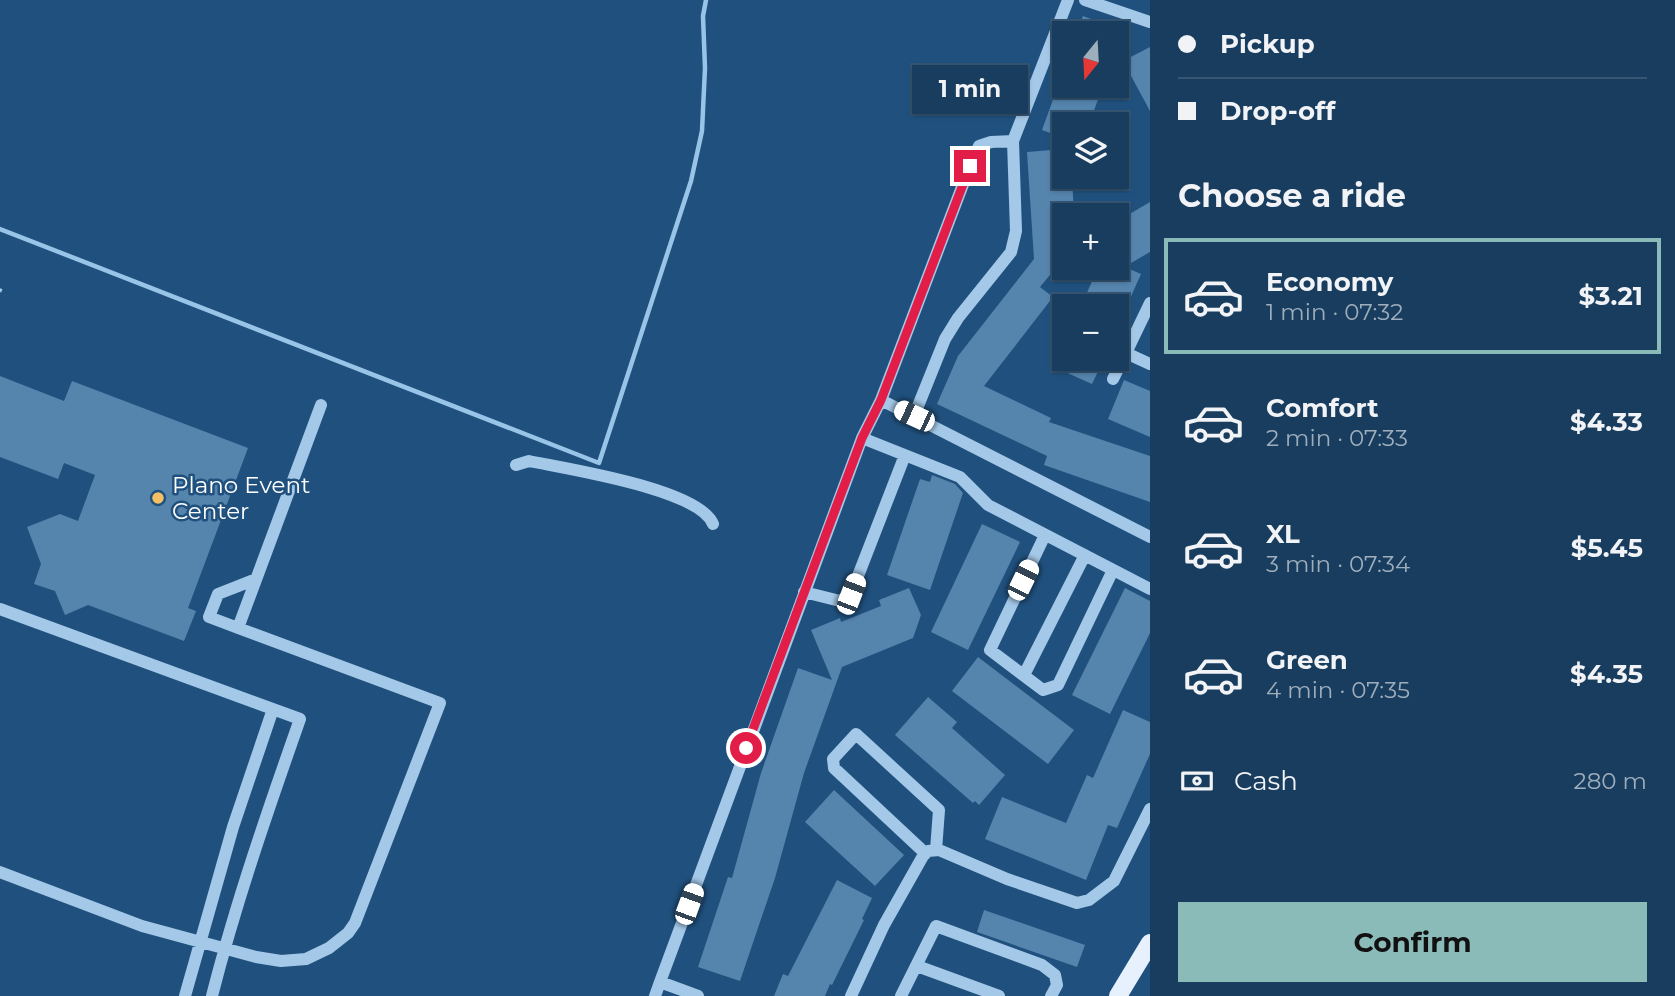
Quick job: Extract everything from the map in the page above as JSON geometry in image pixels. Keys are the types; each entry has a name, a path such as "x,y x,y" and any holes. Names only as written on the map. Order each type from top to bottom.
{"main road":[{"path":"1118,996 1148,949"}],"lane":[{"path":"914,416 945,339 958,318 1011,253 1016,231 1013,141 1068,0"},
{"path":"1085,0 1150,22"},
{"path":"655,996 862,438 881,400 979,146 991,142 1013,141"},
{"path":"1129,347 1150,303"},
{"path":"1129,354 1150,364"},
{"path":"1112,379 1116,371"},
{"path":"881,400 1150,537"},
{"path":"238,628 321,405"},
{"path":"862,438 960,477 988,506 1150,589"},
{"path":"804,592 840,601 851,594 905,455"},
{"path":"516,465 529,461 652,487 699,507 710,517 713,524"},
{"path":"1045,534 990,650 1043,690 1058,685 1113,570"},
{"path":"1024,675 1084,555"},
{"path":"0,872 142,926 256,957 281,961 306,958 329,948 348,933 362,909 440,703 209,617 218,594 256,579"},
{"path":"0,609 300,719 259,837 212,996"},
{"path":"185,996 233,827 273,709"},
{"path":"851,996 884,925 930,852 939,810 856,734 833,758 834,768 930,852 1077,903 1089,900 1114,881 1150,809"},
{"path":"901,996 936,926 1042,965 1055,975 1057,985 1051,996"},
{"path":"917,966 999,996"},
{"path":"660,982 698,996"}],"path":[{"path":"0,292 3,285"}],"building":[{"path":"1083,16 1096,21 1081,21"},
{"path":"1150,47 1150,111 1129,72 1129,58"},
{"path":"1054,98 1099,98 1093,112 1052,112 1052,134 1042,130"},
{"path":"1052,150 1052,189 1073,189 1073,203 1052,203 1052,272 1040,287 1052,298 984,386 1051,418 1049,422 1150,456 1150,502 1044,465 1047,456 937,404 958,356 1034,259 1027,152"},
{"path":"1150,202 1150,252 1131,263 1129,260 1129,214"},
{"path":"1129,269 1141,274 1129,301 1129,294 1086,294 1093,280 1129,280"},
{"path":"1063,371 1098,371 1092,384"},
{"name":"Plano Event Center","path":"0,376 64,401 72,381 248,448 188,608 196,611 184,641 88,605 65,615 55,591 34,584 41,564 27,527 60,514 78,521 95,475 64,463 58,479 0,457"},
{"path":"1124,380 1150,391 1150,437 1108,419"},
{"path":"932,475 955,484 963,493 930,590 887,575 920,479 930,482"},
{"path":"982,524 1020,542 968,650 931,632"},
{"path":"909,588 921,615 913,638 842,667 804,773 775,878 740,981 698,967 728,877 732,878 761,773 798,668 832,680 811,630 840,618 841,622 881,606 879,600"},
{"path":"1125,588 1150,601 1150,633 1110,714 1072,695"},
{"path":"978,657 1074,730 1048,764 952,691"},
{"path":"928,697 957,722 952,728 1005,775 979,805 975,801 973,803 895,735"},
{"path":"1123,710 1150,722 1150,754 1117,828 1108,825 1086,880 985,839 1002,797 1066,823 1087,775 1093,778"},
{"path":"834,790 904,855 875,886 805,822"},
{"path":"837,880 872,898 832,985 830,984 825,996 774,996 783,974 788,976"},
{"path":"984,910 1085,945 1077,967 977,932"}],"waterway":[{"path":"0,229 599,463 691,181 702,131 705,68 703,16 706,0"}],"place":[{"name":"Plano Event Center","path":"158,498"}],"route":[{"path":"746,748 862,438 881,400 970,166"}]}
